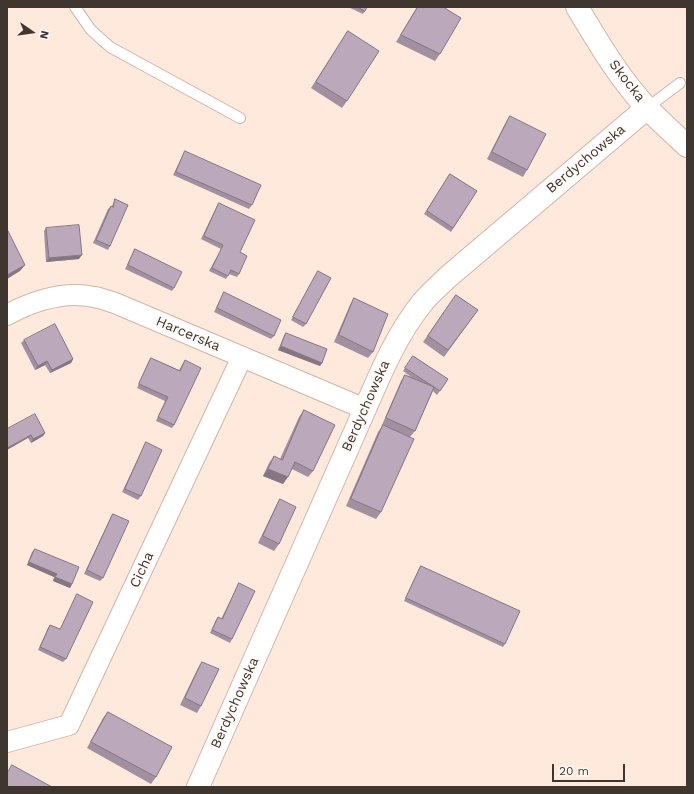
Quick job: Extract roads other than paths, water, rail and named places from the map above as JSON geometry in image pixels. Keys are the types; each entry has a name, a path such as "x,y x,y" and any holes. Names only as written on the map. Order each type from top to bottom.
{"street":[{"name":"Skocka","path":"577,7 613,65 648,108 687,146"},
{"name":"Berdychowska","path":"198,787 365,409 392,349 403,330 423,302 449,276 648,108"},
{"name":"Harcerska","path":"7,315 19,308 47,299 72,295 94,297 115,303 365,409"},
{"name":"Cicha","path":"7,742 69,726 242,357"}],"lane":[{"path":"74,7 91,30 110,47 240,118"},
{"path":"648,108 680,83"}]}
